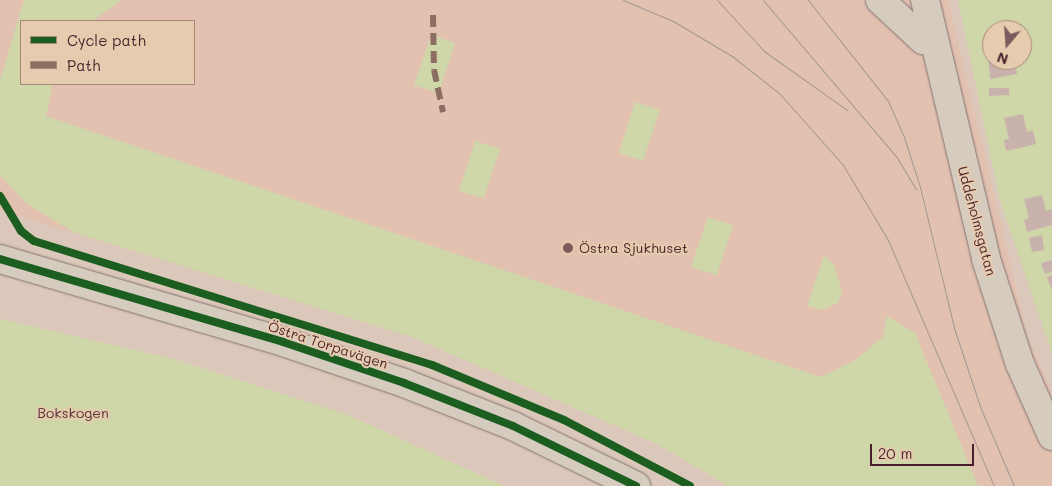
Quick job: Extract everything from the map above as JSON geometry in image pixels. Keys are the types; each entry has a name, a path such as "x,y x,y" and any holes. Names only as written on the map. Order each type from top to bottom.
{"street":[{"path":"880,0 923,40"},
{"path":"909,0 923,40 941,78"},
{"name":"Uddeholmsgatan","path":"925,0 941,78 986,260 1020,364 1052,436"},
{"name":"Östra Torpavägen","path":"0,259 283,342 404,383 513,426 636,486"}],"shaded area":[{"name":"Östra Sjukhuset","path":"0,0 948,0 1028,338 1052,394 1052,486 728,486 657,444 412,337 0,210"}],"green space":[{"path":"24,0 122,0 93,20 20,20 20,85 53,85 46,116 821,377 855,360 883,337 887,316 915,333 978,486 728,486 657,444 412,337 73,232 26,203 0,175 0,80"},
{"path":"958,0 1052,0 1052,353 1000,201"},
{"path":"431,35 455,43 439,93 414,85"},
{"path":"635,102 660,110 643,161 619,153"},
{"path":"475,141 500,149 484,198 459,191"},
{"path":"708,217 733,225 717,275 691,267"},
{"path":"824,256 834,264 842,292 838,303 822,310 807,306"},
{"name":"Bokskogen","path":"0,319 174,359 348,415 504,486 0,486"}],"building":[{"path":"989,70 1016,70 1017,74 990,79"},
{"path":"989,88 1009,88 1009,95 989,96"},
{"path":"1023,114 1027,132 1033,130 1036,144 1006,151 1004,140 1009,139 1004,118"},
{"path":"1042,195 1046,211 1052,209 1052,225 1027,232 1024,220 1029,218 1024,199"},
{"path":"1042,235 1044,250 1032,252 1029,238"},
{"path":"1052,260 1052,272 1045,274 1041,263"},
{"path":"1052,275 1052,291 1047,277"}],"tram line":[{"path":"623,0 673,21 732,56 780,94 843,165 888,240 994,486"},
{"path":"717,0 764,51 847,110"},
{"path":"763,0 896,156 916,189"},
{"path":"808,0 888,101 903,134 920,187 954,328 981,409 1014,486"}],"marked path":[{"path":"433,15 434,70 443,112"}],"cycle path":[{"path":"0,196 21,231 34,241 432,365 564,420 690,486"},
{"path":"0,259 283,342 404,383 513,426 636,486"}],"place":[{"name":"Östra Sjukhuset","path":"568,248"}]}
